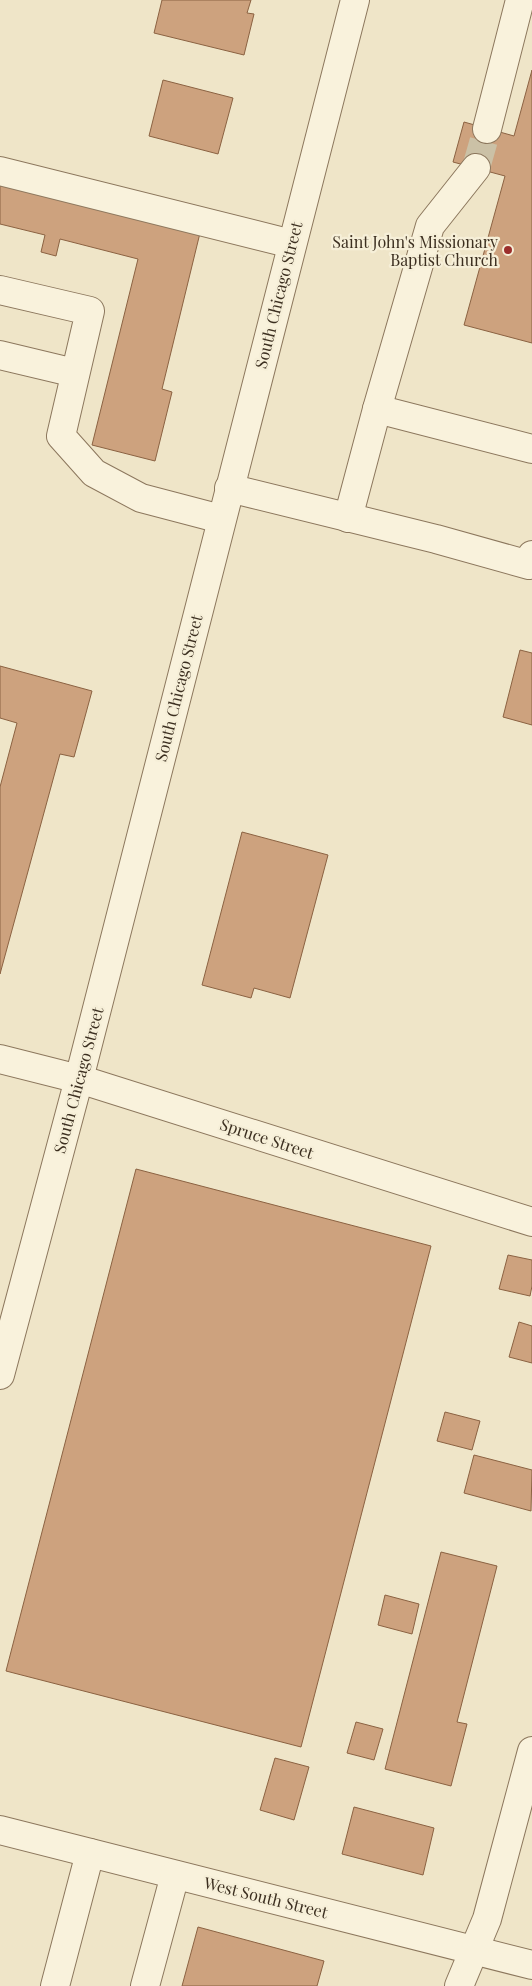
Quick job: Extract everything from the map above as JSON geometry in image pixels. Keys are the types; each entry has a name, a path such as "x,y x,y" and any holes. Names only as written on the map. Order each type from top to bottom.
{"street":[{"name":"South Chicago Street","path":"0,1375 79,1079 354,0"},
{"path":"487,129 520,0"},
{"path":"348,518 377,409 430,226 476,168"},
{"path":"0,171 292,244"},
{"path":"0,290 90,312 61,436 94,473 141,498 221,519"},
{"path":"0,355 75,373"},
{"path":"377,409 532,449"},
{"path":"229,488 436,539 529,565 532,555"},
{"name":"Spruce Street","path":"0,1059 79,1079 532,1222"},
{"path":"459,1986 487,1919 532,1751"},
{"name":"West South Street","path":"0,1830 532,1965"},
{"path":"54,1986 90,1853"},
{"path":"144,1986 175,1874"}],"building":[{"path":"162,0 251,0 247,13 254,14 244,55 154,33"},
{"name":"Saint John's Missionary Baptist Church","path":"532,70 532,343 464,325 505,176 453,162 464,122 514,136"},
{"path":"163,80 233,98 218,154 149,136"},
{"path":"0,184 200,233 162,389 172,392 155,461 92,445 138,259 60,239 56,256 41,252 45,235 0,224"},
{"path":"520,650 532,653 532,725 503,717"},
{"path":"0,666 92,691 74,757 60,754 0,974 0,787 17,723 0,718"},
{"path":"242,832 328,855 290,998 254,988 251,998 202,985"},
{"path":"136,1169 431,1246 301,1747 6,1671"},
{"path":"508,1255 532,1260 530,1296 499,1289"},
{"path":"519,1322 532,1326 532,1363 509,1357"},
{"path":"445,1412 480,1421 472,1450 437,1441"},
{"path":"474,1455 532,1470 531,1511 464,1493"},
{"path":"441,1552 497,1566 457,1722 467,1724 451,1786 385,1769"},
{"path":"385,1595 419,1604 412,1634 378,1625"},
{"path":"356,1722 383,1729 374,1760 347,1753"},
{"path":"275,1758 309,1767 294,1820 260,1810"},
{"path":"354,1807 434,1828 423,1875 342,1854"},
{"path":"198,1927 324,1961 317,1986 182,1986"}],"tunnel":[{"path":"476,168 487,129"}],"place":[{"name":"Saint John's Missionary Baptist Church","path":"508,250"}]}
